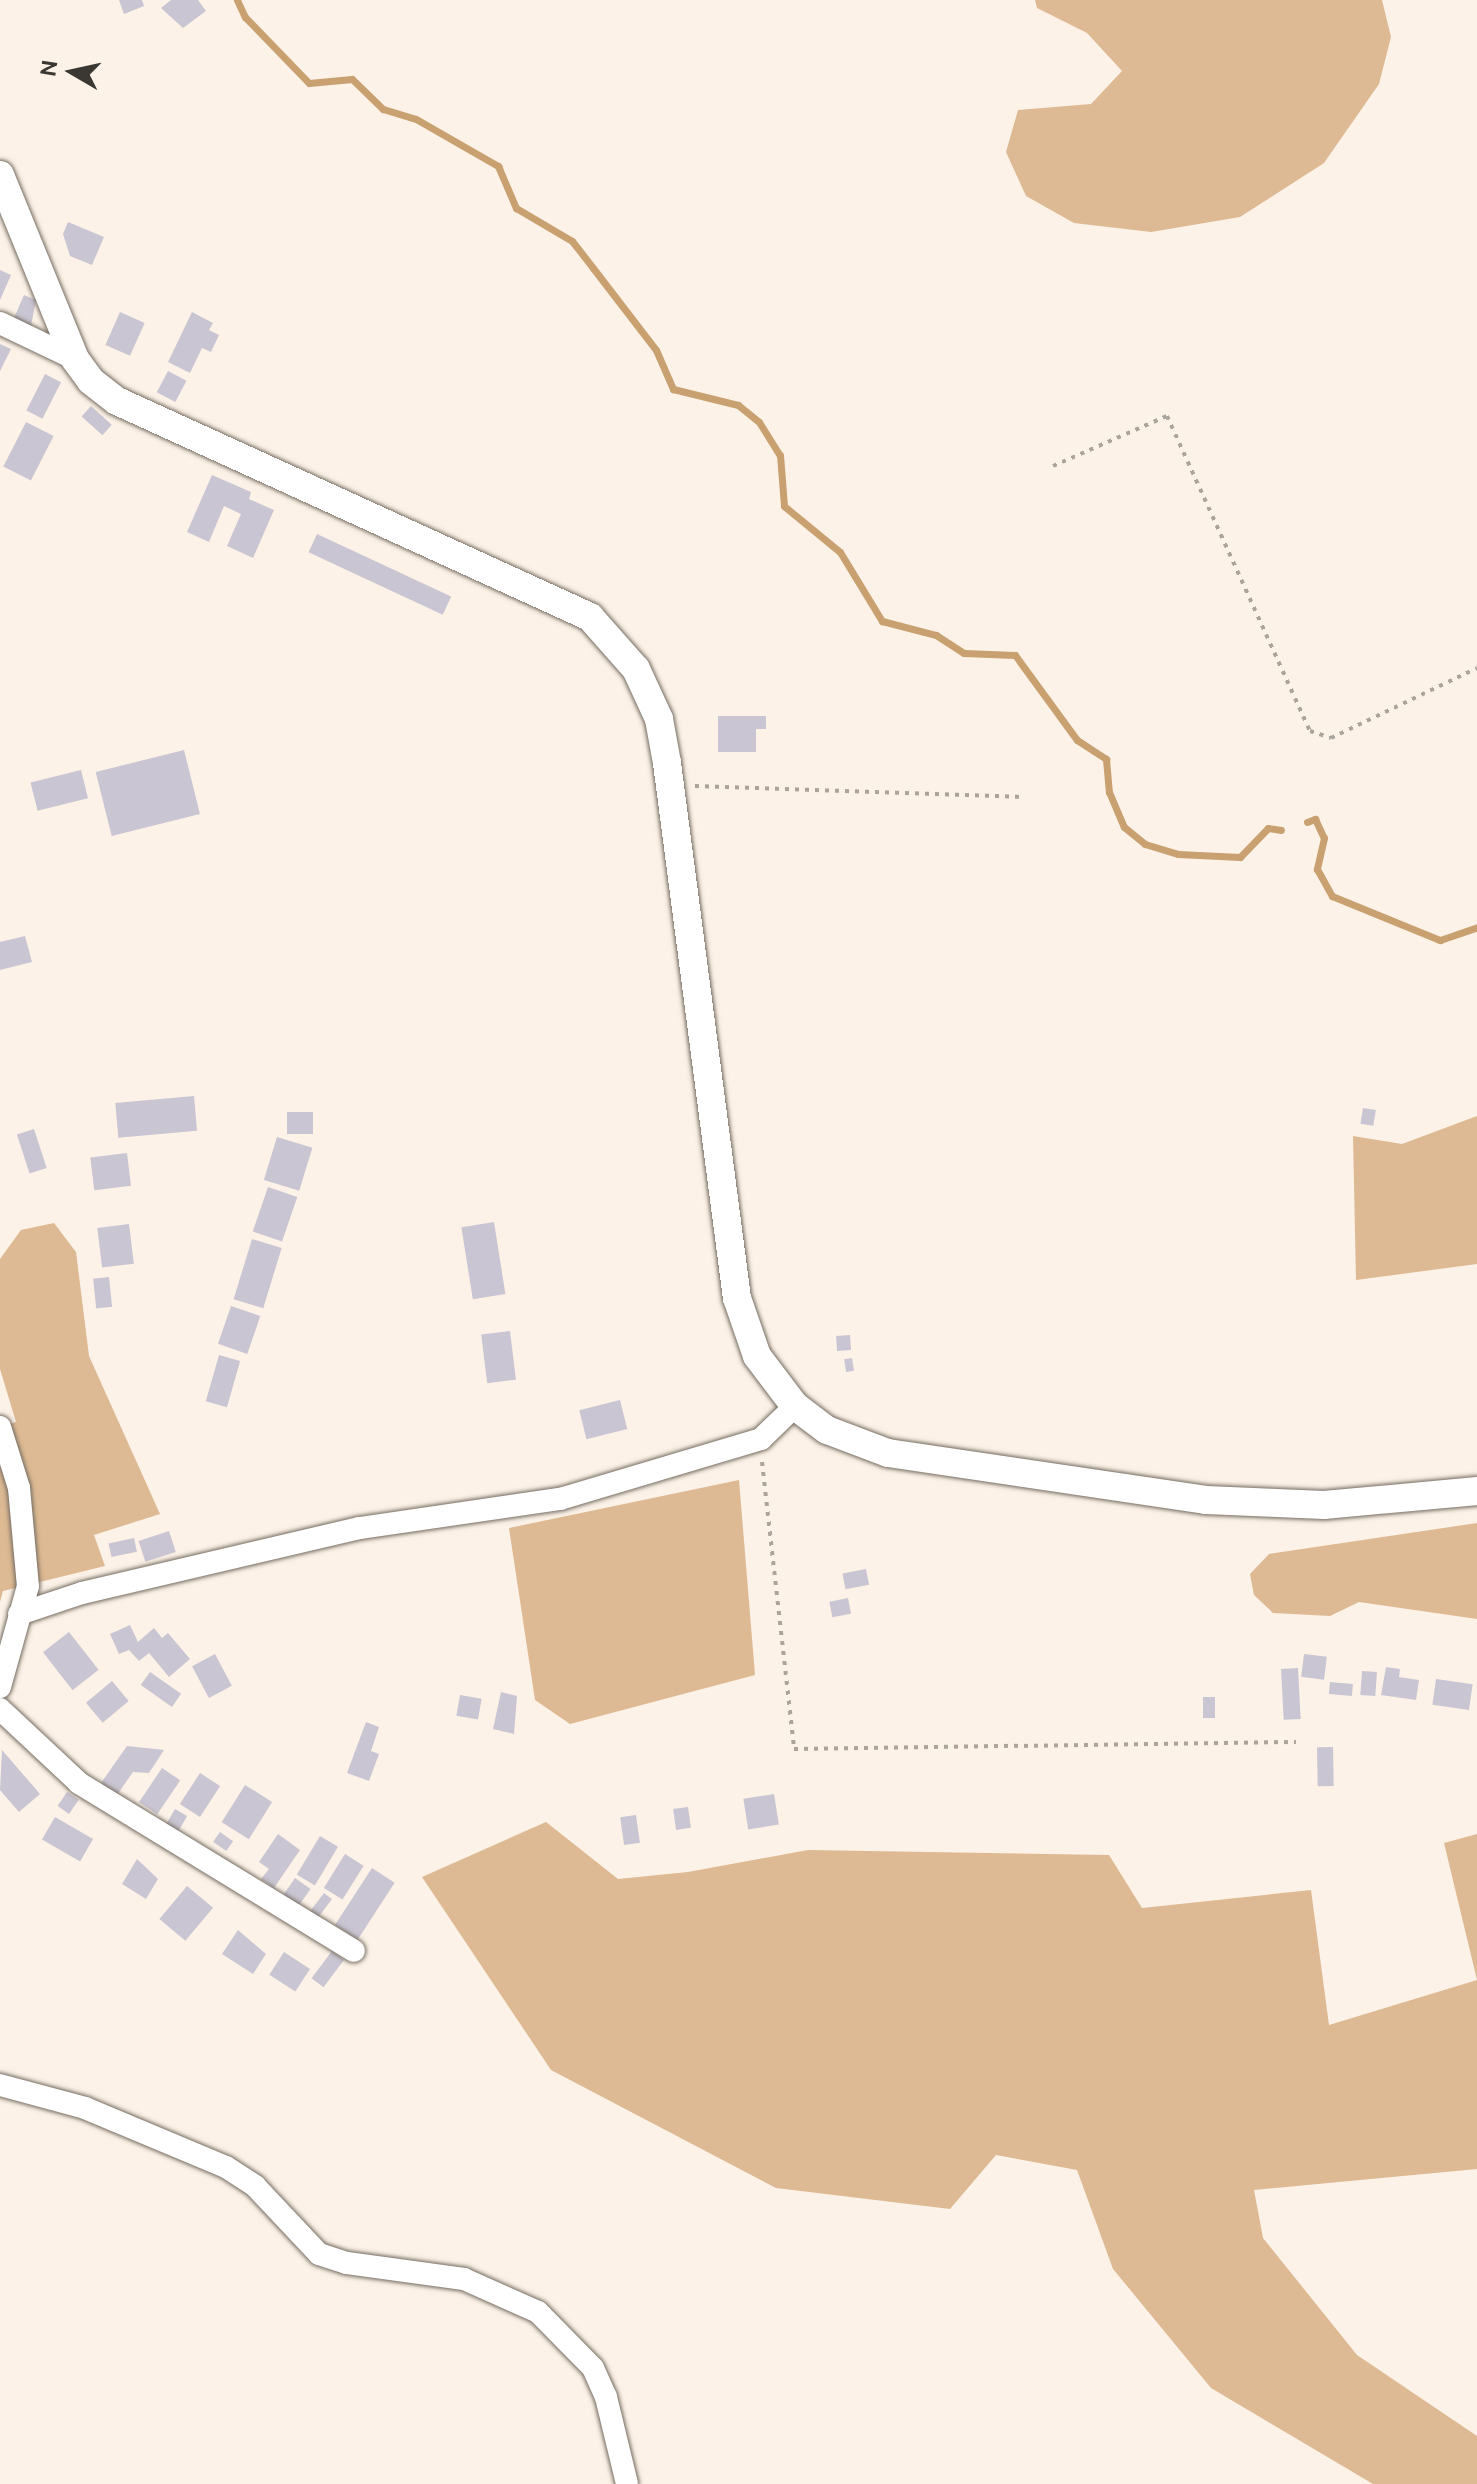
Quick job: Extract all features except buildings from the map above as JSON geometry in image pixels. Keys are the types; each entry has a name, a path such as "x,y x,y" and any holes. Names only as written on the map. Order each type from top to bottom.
{"street":[{"path":"0,175 75,359 91,381 117,401 590,617 636,669 659,719 737,1298 757,1356 795,1406 827,1430 888,1453 1206,1500 1324,1505 1477,1491"},
{"path":"0,323 75,359"},
{"path":"19,1614 82,1593 346,1531 560,1499 761,1439 795,1406"},
{"path":"0,1427 25,1528 28,1586 0,1687"},
{"path":"0,1709 79,1783 354,1951"},
{"path":"0,2085 85,2108 226,2167 255,2186 319,2254 347,2263 464,2279 538,2312 593,2368 606,2397 627,2484"}],"path":[{"path":"1053,466 1167,416 1310,731 1331,738 1477,668"},
{"path":"669,785 1024,797"},
{"path":"761,1439 762,1482 794,1749 1296,1742"}],"shaded area":[{"path":"1035,0 1382,0 1391,37 1379,84 1324,163 1240,217 1151,232 1074,223 1026,196 1006,152 1018,110 1091,104 1122,71 1087,33 1037,8"},
{"path":"1477,1116 1477,1264 1356,1280 1353,1136 1402,1144"},
{"path":"54,1223 76,1252 89,1356 160,1514 94,1535 105,1566 3,1591 0,1602 0,1426 16,1422 0,1369 0,1259 21,1230"},
{"path":"739,1480 755,1675 570,1724 535,1700 509,1528"},
{"path":"1477,1523 1477,1619 1359,1602 1330,1616 1273,1613 1254,1595 1250,1574 1269,1554"},
{"path":"546,1822 618,1879 688,1872 808,1850 1109,1855 1142,1908 1311,1890 1329,2025 1477,1980 1477,2169 1254,2190 1263,2238 1357,2355 1477,2436 1477,2484 1373,2484 1211,2388 1113,2269 1077,2170 996,2155 950,2209 776,2188 551,2070 422,1877"},
{"path":"1477,1834 1477,1980 1444,1843"}],"waterway":[{"path":"237,0 245,17 309,83 352,79 383,109 416,119 498,166 516,208 572,241 656,350 673,389 738,405 759,422 780,455 784,506 840,552 882,621 936,635 964,653 1015,655 1077,740 1106,759 1109,792 1124,827 1145,844 1178,854 1240,857 1268,828 1281,830"},
{"path":"1307,822 1315,819 1324,838 1317,869 1332,896 1440,940 1477,927"}]}
